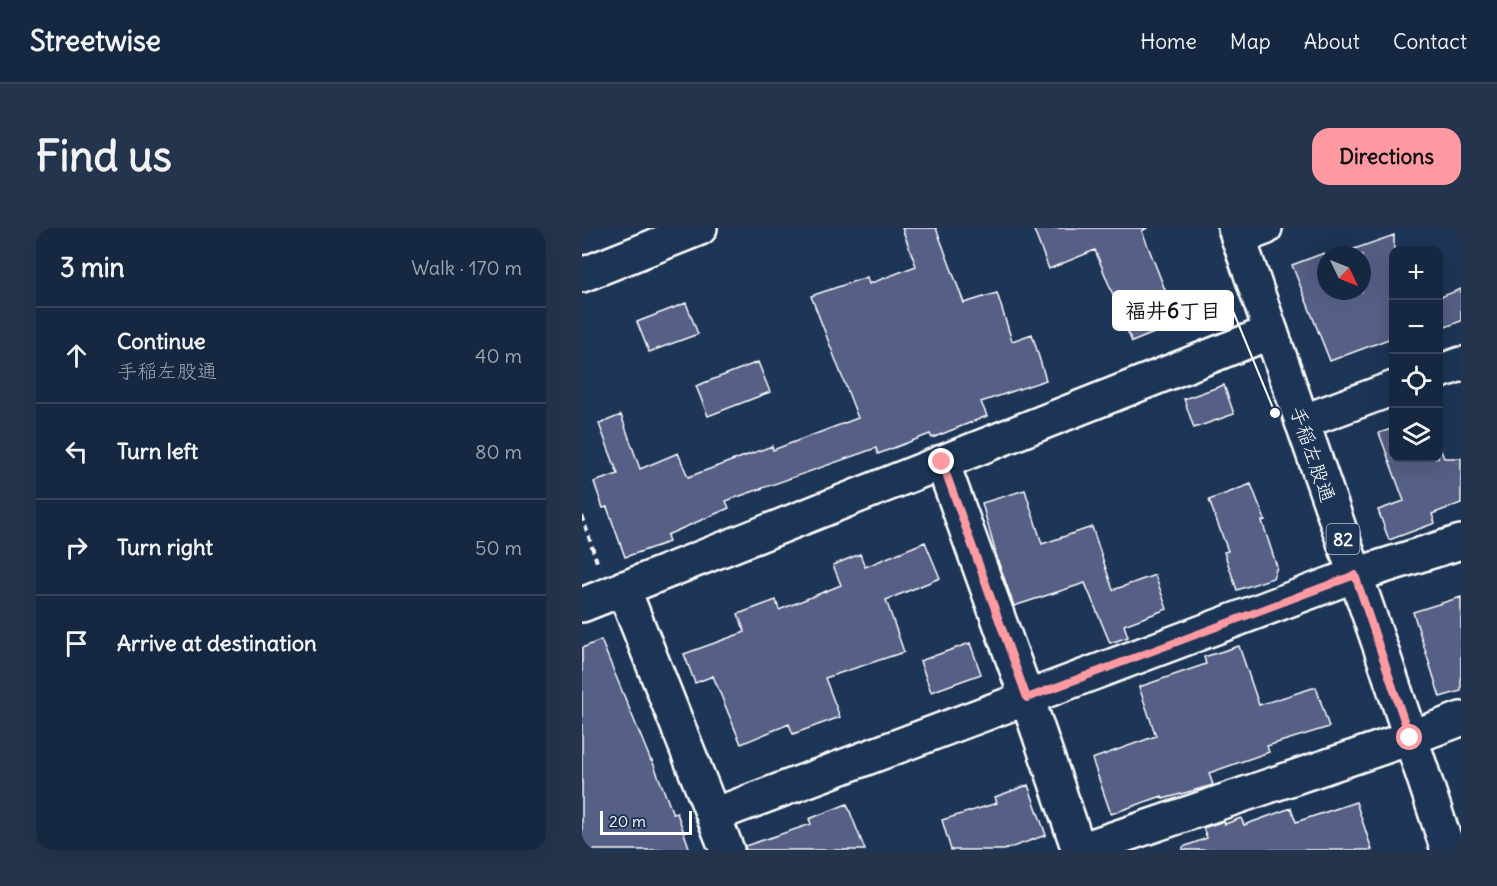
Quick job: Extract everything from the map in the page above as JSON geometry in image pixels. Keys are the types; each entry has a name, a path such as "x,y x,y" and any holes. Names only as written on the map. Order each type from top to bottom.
{"street":[{"path":"582,275 700,228"},
{"name":"手稲左股通","path":"1246,231 1271,332 1448,850"},
{"path":"728,850 714,815 604,596 1271,332"},
{"path":"1443,370 1461,364"},
{"path":"1302,422 1389,390"},
{"path":"942,462 1079,850 1410,738 1461,718"},
{"path":"714,815 1355,575 1461,542"}],"path":[{"path":"582,516 604,596"}],"building":[{"path":"902,228 936,228 964,303 997,293 1012,341 1032,334 1046,380 981,402 987,416 932,438 930,434 878,454 876,448 726,501 729,508 667,535 669,542 625,557 607,507 603,508 594,482 618,474 599,424 621,415 640,469 678,453 688,477 772,446 773,450 858,418 811,296 867,277 869,284 916,266"},
{"path":"1033,228 1147,228 1142,231 1178,323 1132,342 1095,250 1049,269"},
{"path":"1394,235 1394,246 1389,246 1389,339 1330,361 1292,265 1317,256 1317,300 1371,300 1371,246 1363,246"},
{"path":"1461,289 1461,321 1443,328 1443,300 1443,296"},
{"path":"686,303 698,334 649,352 637,322"},
{"path":"758,362 770,392 708,416 696,386"},
{"path":"1224,385 1234,414 1194,428 1184,399"},
{"path":"1389,430 1389,460 1379,433"},
{"path":"1443,456 1444,458 1461,458 1461,503 1432,514 1435,523 1389,540 1378,510 1404,501 1390,462 1443,462"},
{"path":"1251,484 1265,520 1262,521 1277,567 1273,578 1237,590 1224,552 1228,551 1209,500"},
{"path":"1025,490 1042,544 1092,527 1113,590 1155,575 1167,609 1124,625 1128,637 1110,643 1085,583 1014,606 997,558 982,503"},
{"path":"925,542 940,578 886,600 904,652 825,678 840,717 793,734 789,724 741,744 713,676 695,683 684,654 745,632 738,614 776,600 779,610 841,585 833,565 860,554 865,567"},
{"path":"1461,597 1461,691 1440,697 1413,612"},
{"path":"601,640 673,814 677,813 690,850 582,850 582,648"},
{"path":"970,643 981,674 931,692 920,661"},
{"path":"1239,646 1259,705 1316,687 1329,727 1267,746 1269,752 1209,773 1213,785 1163,799 1162,796 1111,814 1092,759 1156,736 1139,687 1206,664 1204,657"},
{"path":"1028,785 1046,835 1004,850 951,850 942,820 997,803 995,797"},
{"path":"1356,802 1372,850 1183,850 1183,847 1207,838 1203,828 1224,821 1225,824 1241,818 1244,825 1291,808 1296,822"},
{"path":"847,804 865,850 746,850 745,846 811,824 809,819"}],"place":[{"name":"福井6丁目","path":"1275,413"}],"route":[{"path":"942,462 1027,698 1355,575 1410,738"}]}
